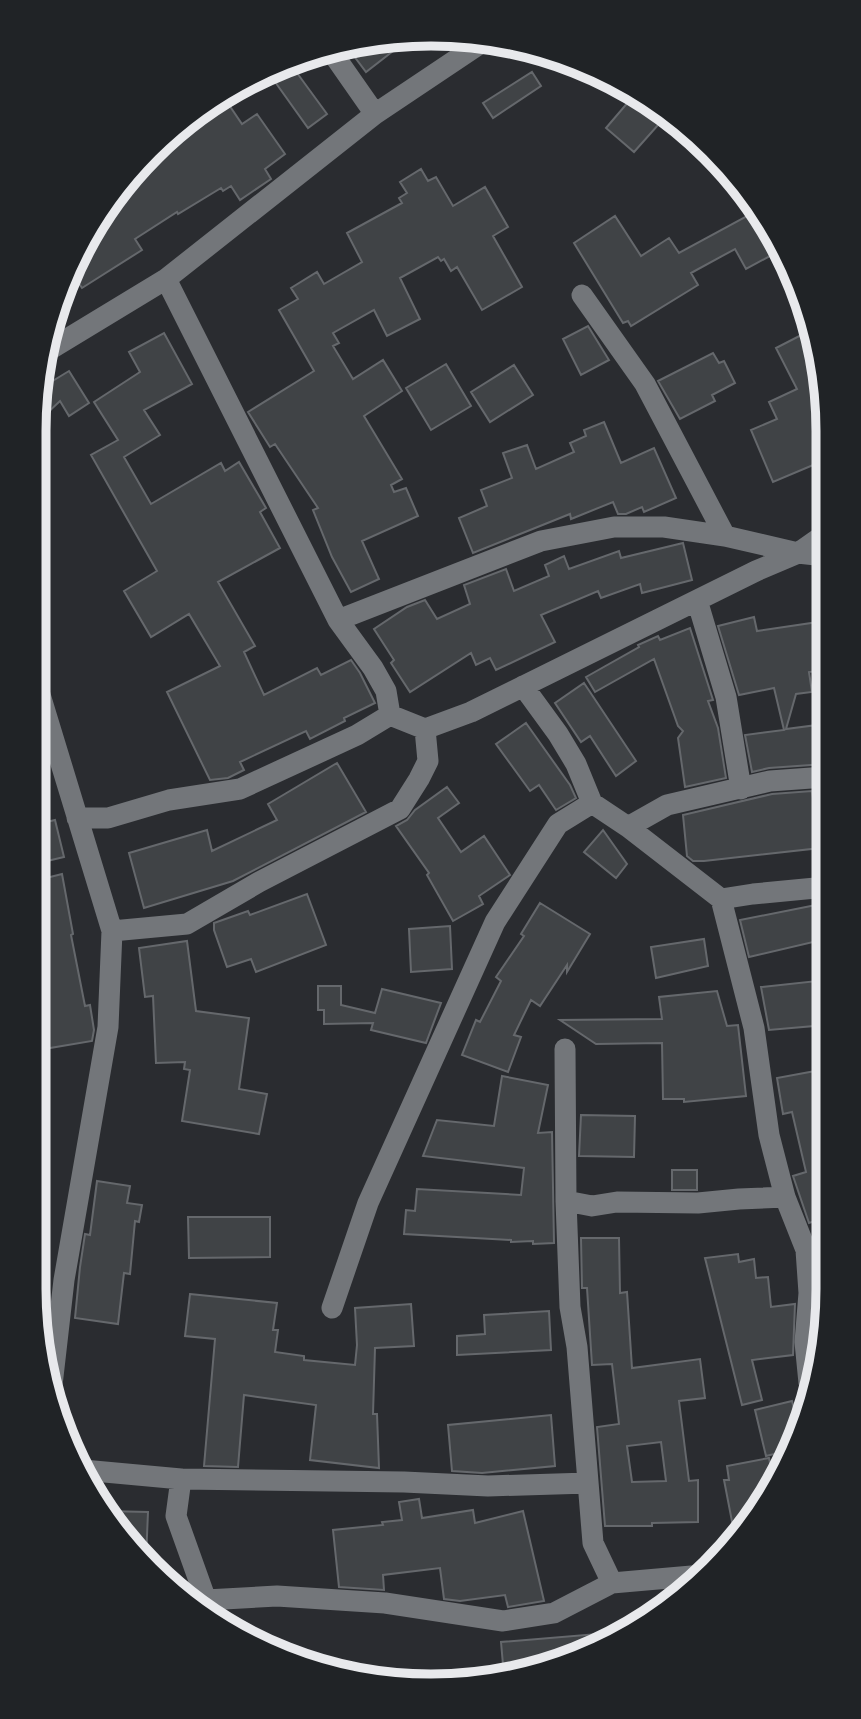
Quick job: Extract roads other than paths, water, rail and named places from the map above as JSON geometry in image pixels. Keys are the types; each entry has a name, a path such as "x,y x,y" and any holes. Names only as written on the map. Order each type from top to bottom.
{"street":[{"path":"55,346 166,279 375,114 473,48"},
{"path":"336,58 375,114"},
{"path":"166,279 338,620 373,668 386,691 390,715"},
{"path":"582,295 645,384 725,536"},
{"path":"338,620 541,541 614,527 664,527 725,536 816,555"},
{"path":"390,715 425,729 471,712 798,553 816,540"},
{"path":"697,600 726,697 741,789"},
{"path":"523,686 576,764 592,803 628,827 721,899 754,1028 769,1135 785,1197 806,1250 809,1293 805,1342 807,1368"},
{"path":"76,818 108,818 169,800 240,789 357,735 390,715"},
{"path":"46,716 112,930 108,1027 64,1280 54,1368"},
{"path":"112,930 187,923 259,882 400,809 428,761 425,729"},
{"path":"628,827 667,804 770,781 816,778"},
{"path":"332,1308 368,1203 495,922 558,824 592,803"},
{"path":"721,899 816,888"},
{"path":"565,1049 570,1307 577,1347 593,1543 612,1583"},
{"path":"566,1201 592,1206 617,1202 698,1203 785,1197"},
{"path":"91,1471 181,1479 256,1478 488,1486 588,1483"},
{"path":"181,1479 176,1516 204,1600"},
{"path":"214,1607 277,1597 385,1603 503,1621 554,1613 612,1583 686,1577"}]}
